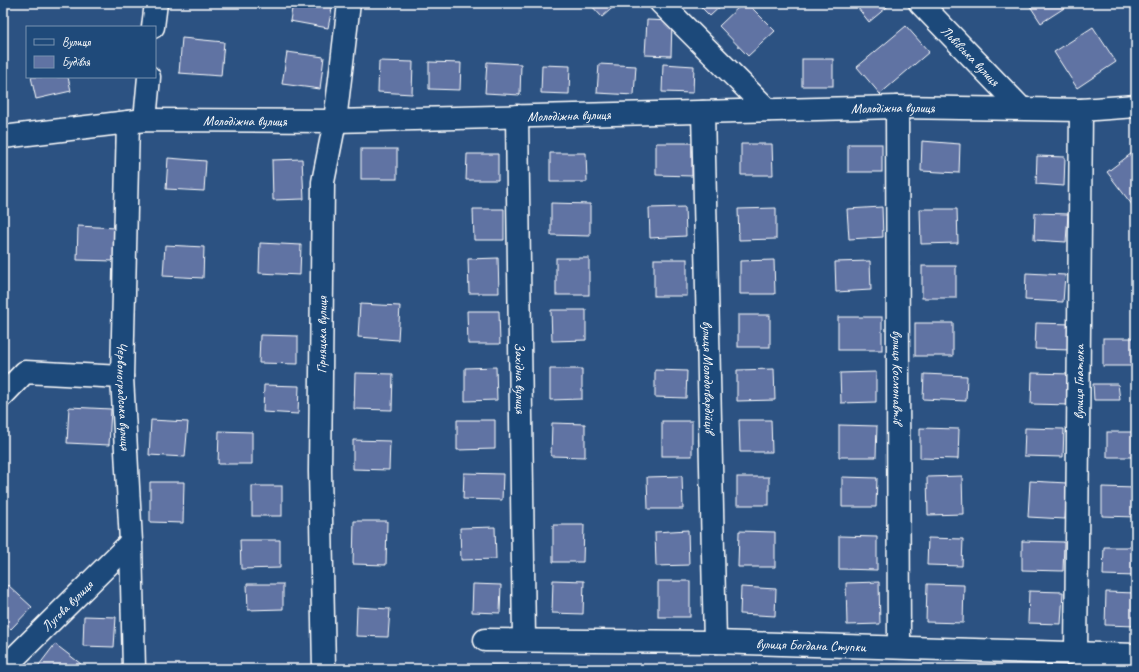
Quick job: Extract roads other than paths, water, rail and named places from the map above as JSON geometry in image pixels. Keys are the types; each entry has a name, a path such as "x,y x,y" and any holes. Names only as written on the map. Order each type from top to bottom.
{"street":[{"path":"153,26 156,3"},
{"name":"Гірняцька вулиця","path":"324,669 320,471 323,182 335,121 349,3"},
{"path":"661,3 768,110"},
{"name":"Львівська вулиця","path":"920,3 1021,108"},
{"name":"Червоноградська вулиця","path":"134,669 130,542 122,377 136,121 149,78"},
{"name":"Молодіжна вулиця","path":"3,137 136,121 335,121 897,106 1081,110 1136,106"},
{"name":"вулиця Космонавтів","path":"897,106 899,647"},
{"name":"вулиця Гнатюка","path":"1076,654 1081,110"},
{"name":"вулиця Молодогвардійців","path":"703,112 715,642"},
{"name":"Західна вулиця","path":"517,116 524,640"},
{"path":"3,395 25,372 122,377"},
{"name":"Лугова вулиця","path":"3,669 130,542"},
{"name":"вулиця Богдана Ступки","path":"485,640 715,642 1136,655"}]}
